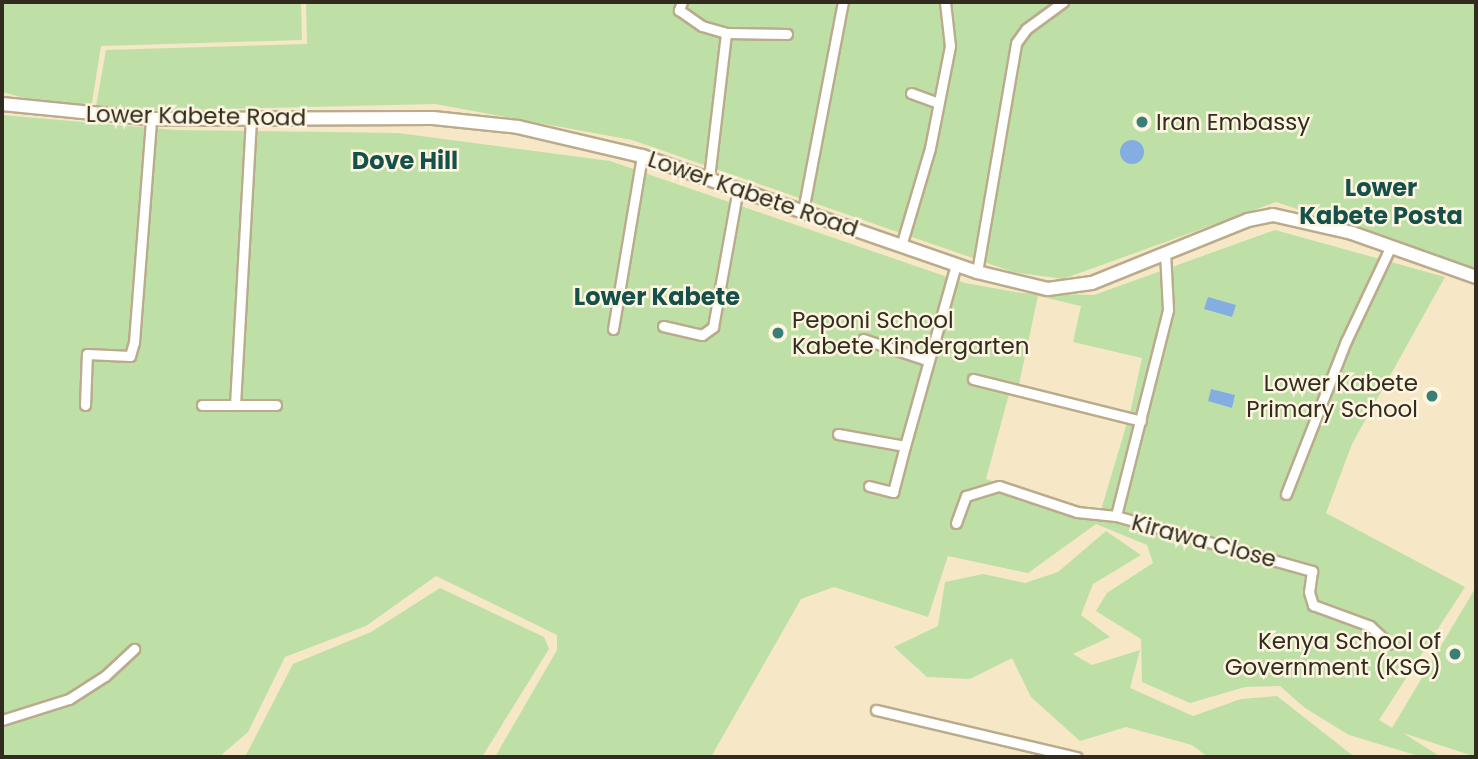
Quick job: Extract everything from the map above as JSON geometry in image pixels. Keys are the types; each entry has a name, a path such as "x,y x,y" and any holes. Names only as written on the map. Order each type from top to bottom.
{"main road":[{"name":"Lower Kabete Road","path":"2,104 151,119 466,120 577,139 642,156 709,178 977,272 1048,289 1065,289 1092,283 1165,251 1248,220 1273,215 1307,220 1391,246 1476,277"}],"street":[{"path":"682,2 679,10 688,20 726,33 787,34"},
{"path":"803,211 843,2"},
{"path":"901,246 930,148 936,102 950,47 945,2"},
{"path":"977,272 1016,43 1026,29 1063,2"},
{"path":"709,178 726,33"},
{"path":"911,93 936,102"},
{"path":"235,405 251,118"},
{"path":"85,405 87,354 130,356 134,342 151,119"},
{"path":"613,329 642,156"},
{"path":"663,326 702,335 713,327 738,188"},
{"path":"1286,494 1306,437 1391,246"},
{"name":"Kirawa Close","path":"1165,251 1168,310 1116,516 1312,571 1308,592 1313,605 1370,626 1389,644"},
{"path":"869,486 893,492 927,360 956,264"},
{"path":"863,339 927,360"},
{"path":"973,379 1141,421"},
{"path":"202,405 276,405"},
{"path":"838,434 905,446"},
{"path":"956,523 966,496 999,485 1077,512 1116,516"},
{"path":"2,720 69,699 105,676 134,649"},
{"path":"876,710 1077,757"}],"green space":[{"path":"2,2 301,2 302,40 101,46 90,115 2,92"},
{"path":"306,2 1476,2 1476,269 1276,202 1063,279 1013,272 632,140 435,104 95,112 106,50 307,44"},
{"path":"2,115 175,130 398,133 610,161 965,283 1021,293 1094,295 1275,230 1445,277 1352,444 1326,513 1465,587 1379,720 1392,728 1476,587 1476,757 1403,733 1441,757 1422,757 1349,735 1305,708 1280,686 1245,687 1190,703 1142,682 1141,639 1096,611 1107,593 1153,563 1147,545 1096,524 1028,573 948,556 928,617 834,587 801,599 711,757 495,757 557,650 557,635 436,576 366,626 285,657 248,732 219,757 2,757","holes":["1038,296 1081,306 1073,342 1142,358 1130,413 1018,389","1009,394 1127,423 1101,510 1043,498 986,479"]},
{"path":"1106,531 1141,555 1093,584 1081,615 1110,637 1073,654 1092,665 1140,650 1130,688 1193,716 1241,699 1277,696 1352,755 1372,757 1208,757 1192,745 1126,727 1080,741 1031,697 1012,658 970,679 927,677 894,647 938,626 945,582 983,574 1025,583 1058,572"},
{"path":"440,588 544,637 549,649 482,757 245,757 293,664 371,632"}],"water":[{"path":"1132,140 1143,147 1144,152 1137,163 1132,164 1121,157 1120,152 1127,141"},
{"path":"1208,297 1236,305 1232,317 1204,309"},
{"path":"1211,389 1235,395 1232,408 1208,401"}],"place":[{"name":"Iran Embassy","path":"1142,122"},
{"name":"Peponi School Kabete Kindergarten","path":"778,333"},
{"name":"Lower Kabete Primary School","path":"1432,396"},
{"name":"Kenya School of Government (KSG)","path":"1455,654"}],"district":[{"name":"Dove Hill","path":"405,161"},
{"name":"Lower Kabete Posta","path":"1381,202"},
{"name":"Lower Kabete","path":"657,297"}]}
